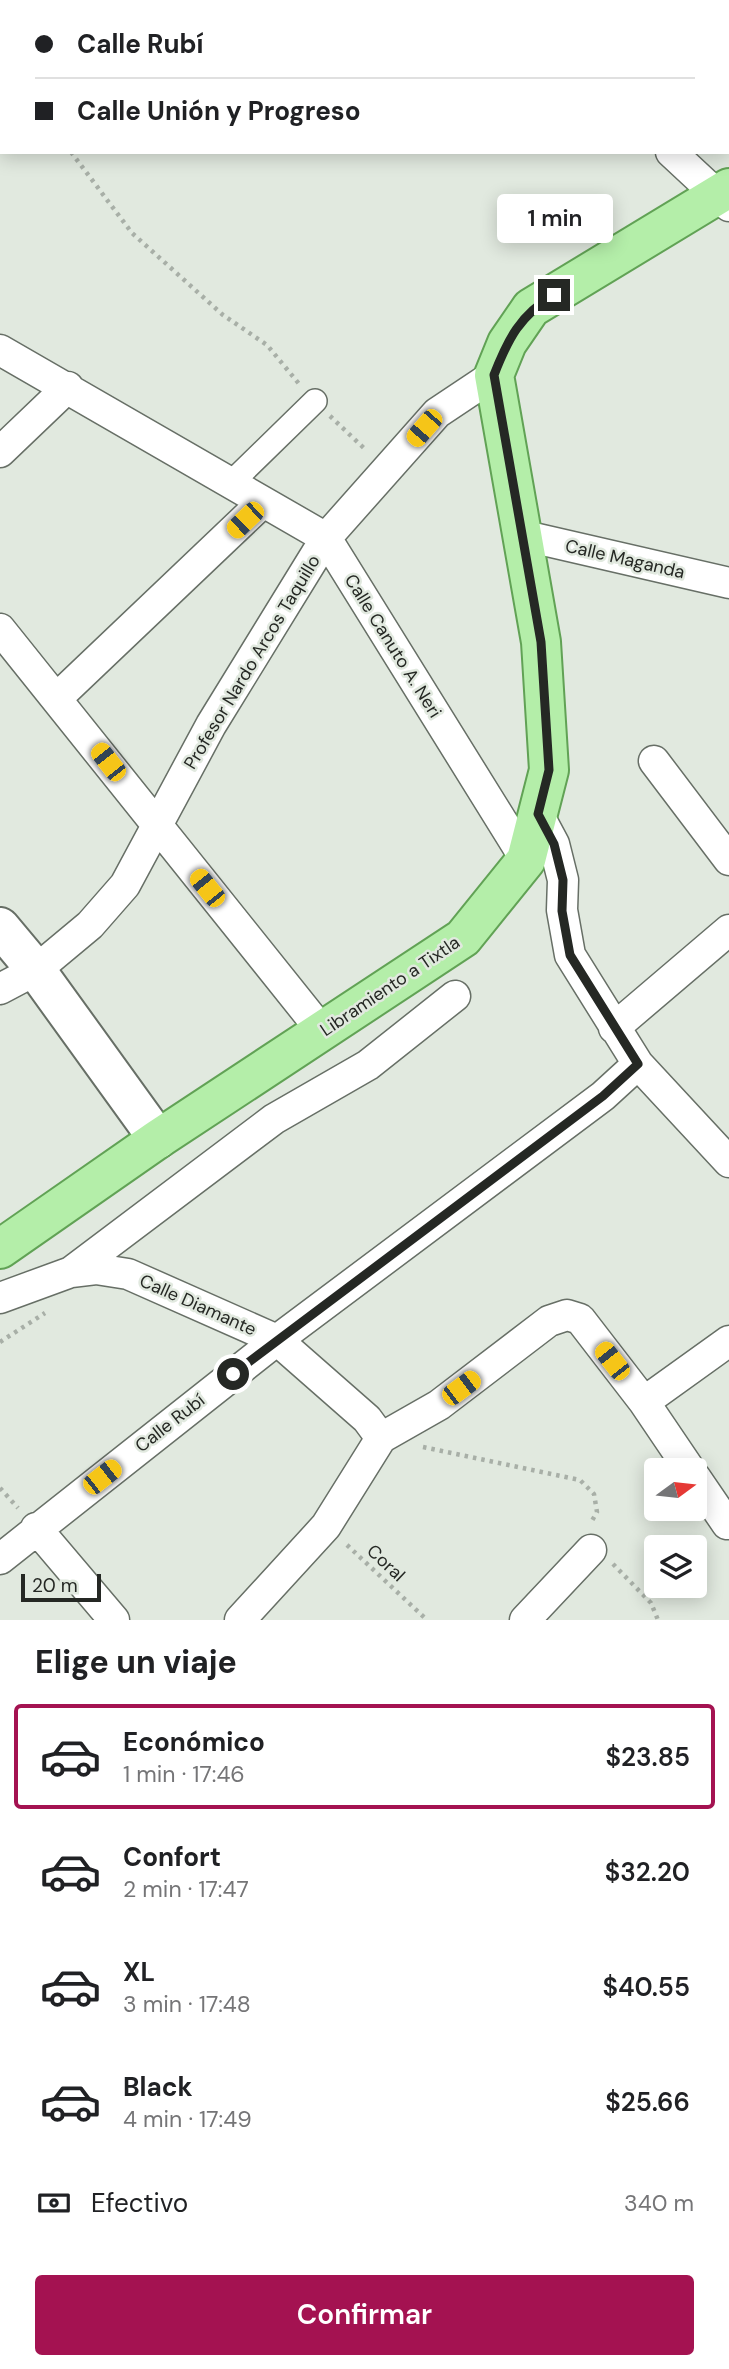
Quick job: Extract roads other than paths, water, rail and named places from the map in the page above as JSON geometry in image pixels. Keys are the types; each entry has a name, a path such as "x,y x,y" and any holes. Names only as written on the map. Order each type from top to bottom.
{"main road":[{"path":"494,375 507,342 531,308 725,197"},
{"name":"Libramiento a Tixtla","path":"0,1249 159,1139 464,938 526,860 549,770 541,642 494,375"}],"street":[{"path":"673,154 725,197"},
{"name":"Calle Canuto A. Neri","path":"0,350 326,538 526,860"},
{"name":"Profesor Nardo Arcos Taquillo","path":"0,989 36,971 90,925 125,885 211,725 326,538 437,413 494,375"},
{"path":"0,452 68,387"},
{"path":"232,483 315,401"},
{"path":"57,698 263,502"},
{"name":"Calle Maganda","path":"521,536 729,583"},
{"path":"0,629 322,1031"},
{"path":"654,761 729,860"},
{"path":"538,814 554,844 563,880 562,911 570,955 638,1064 729,1161"},
{"path":"0,927 36,971 159,1139"},
{"path":"614,1028 729,930"},
{"path":"71,1272 274,1119 368,1065 455,996"},
{"name":"Calle Rubí","path":"0,1559 277,1340 603,1096 638,1064"},
{"name":"Calle Diamante","path":"0,1298 71,1272 96,1269 128,1275 277,1340 367,1419 381,1438"},
{"path":"240,1620 326,1526 381,1438 439,1405 550,1321 567,1315 580,1320 644,1402 682,1458"},
{"path":"644,1402 729,1341"},
{"path":"707,1495 727,1524 729,1523"},
{"path":"36,1528 114,1620"},
{"path":"525,1620 591,1550"}]}
